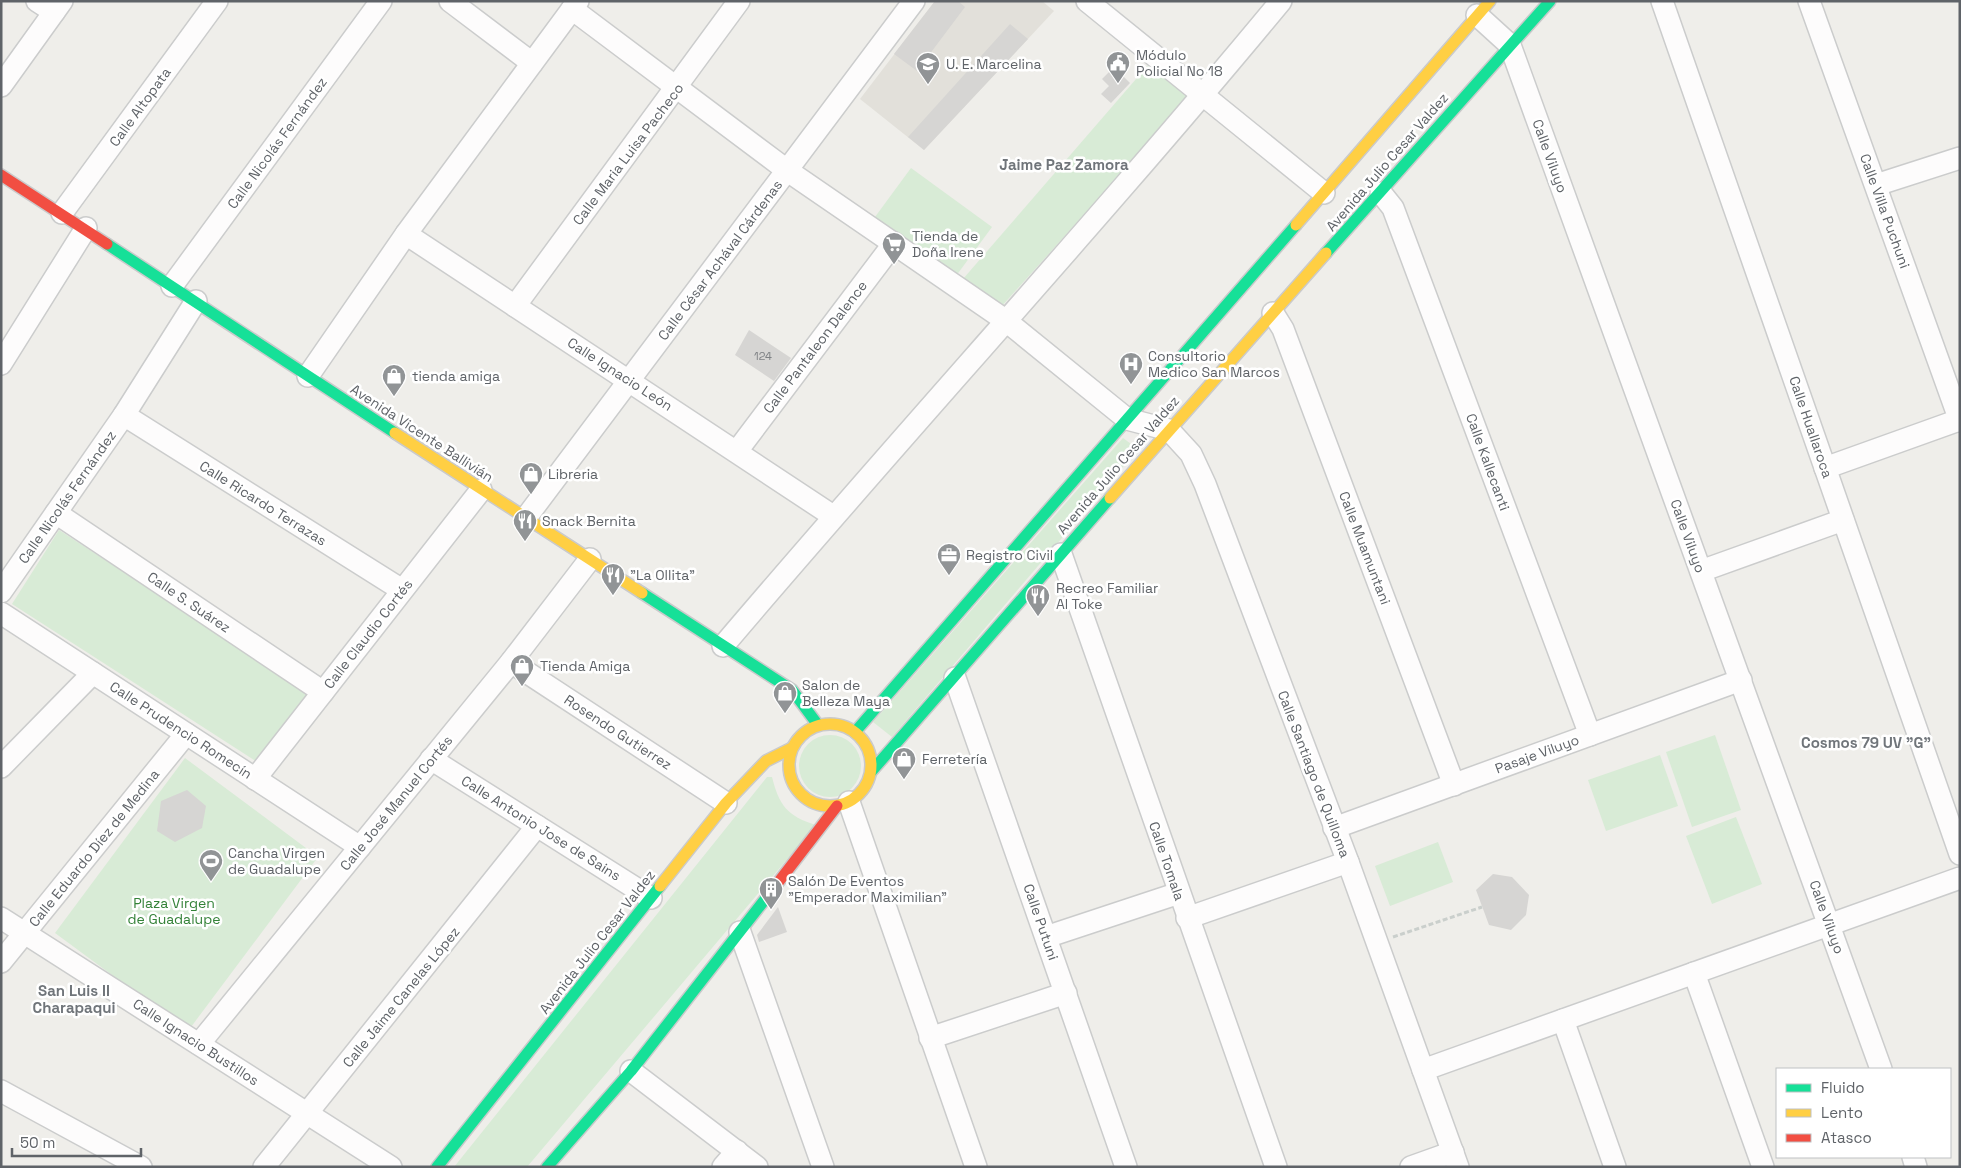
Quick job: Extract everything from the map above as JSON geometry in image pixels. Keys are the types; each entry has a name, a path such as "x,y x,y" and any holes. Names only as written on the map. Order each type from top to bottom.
{"main road":[{"name":"Avenida Julio Cesar Valdez","path":"871,772 1272,313 1381,193 1550,1"},
{"name":"Avenida Julio Cesar Valdez","path":"855,732 1484,8"},
{"name":"Avenida Vicente Ballivián","path":"1,175 86,228 481,490 792,690 818,725"},
{"path":"547,1167 631,1071 843,804 861,792 871,772 871,757 865,743 855,732 837,724 818,725 807,730 792,748 788,760 788,773 793,785 801,795 812,802 824,806 843,804"},
{"name":"Avenida Julio Cesar Valdez","path":"437,1167 726,803 766,761 792,748"}],"street":[{"name":"Calle Altopata","path":"62,213 217,1"},
{"name":"Calle Nicolás Fernández","path":"172,286 381,1"},
{"path":"450,1 532,63"},
{"name":"Calle Maria Luisa Pacheco","path":"515,306 677,88 739,1"},
{"name":"Calle César Achával Cárdenas","path":"525,518 788,171 914,1"},
{"path":"1088,1 1324,193"},
{"path":"723,646 834,516 1203,95 1281,1"},
{"name":"Calle Huallaroca","path":"1662,1 1960,854"},
{"name":"Calle Villa Puchuni","path":"1809,1 1960,421"},
{"path":"1,86 51,5"},
{"path":"308,376 406,234 575,5 677,88 788,171 1005,320 1127,419 1169,430"},
{"name":"Calle Viluyo","path":"1484,8 1510,46 1881,1068"},
{"path":"1876,185 1960,158"},
{"name":"Calle Kallecanti","path":"1381,193 1394,208 1590,735"},
{"path":"1,364 86,228"},
{"name":"Calle Ignacio León","path":"406,234 834,516"},
{"name":"Calle Pantaleon Dalence","path":"737,451 894,243"},
{"name":"Calle Nicolás Fernández","path":"1,592 124,415 196,301"},
{"name":"Calle Muamuntani","path":"1272,313 1283,329 1454,785"},
{"name":"Calle Ricardo Terrazas","path":"124,415 402,590"},
{"path":"1825,468 1960,421"},
{"name":"Calle Santiago de Quilloma","path":"1169,430 1191,454 1205,484 1348,862 1456,1159"},
{"name":"Calle Claudio Cortés","path":"255,779 481,490"},
{"name":"Calle S. Suárez","path":"56,513 323,692"},
{"path":"1700,570 1843,520"},
{"name":"Calle Tomala","path":"1061,554 1276,1167"},
{"name":"Calle José Manuel Cortés","path":"199,1044 511,662 590,559"},
{"name":"Calle Prudencio Romecín","path":"1,613 360,848"},
{"name":"Rosendo Gutierrez","path":"511,662 726,803"},
{"path":"1,767 93,673"},
{"name":"Calle Putuni","path":"955,678 1126,1167"},
{"name":"Pasaje Viluyo","path":"1334,828 1741,680"},
{"name":"Calle Eduardo Díez de Medina","path":"1,962 186,734"},
{"name":"Calle Antonio Jose de Sains","path":"431,759 651,898"},
{"path":"843,804 976,1167"},
{"name":"Calle Jaime Canelas López","path":"264,1167 537,826"},
{"path":"1188,918 1348,862"},
{"path":"1423,1070 1960,878"},
{"path":"1046,937 1179,893"},
{"name":"Calle Ignacio Bustillos","path":"1,918 391,1167"},
{"path":"740,932 823,1167"},
{"path":"1694,973 1763,1167"},
{"path":"930,1038 1066,993"},
{"path":"1563,1020 1615,1167"},
{"path":"631,1071 730,1159 757,1167"},
{"path":"1,1091 141,1167"},
{"path":"1410,1167 1456,1159"}],"path":[{"path":"1377,943 1482,907"}],"shaded area":[{"name":"U. E. Marcelina","path":"935,1 1042,1 1054,11 924,150 860,99"}],"green space":[{"path":"1149,64 1189,98 1001,307 963,279"},
{"path":"911,168 992,227 956,276 875,217"},
{"path":"1123,438 1138,449 892,737 873,722"},
{"path":"59,530 311,694 257,762 12,604"},
{"path":"824,735 836,735 852,744 859,754 861,766 859,778 852,788 836,797 824,797 813,792 804,783 799,772 799,760 804,749 813,740"},
{"path":"1715,735 1741,810 1692,827 1666,752"},
{"path":"1660,755 1678,806 1606,831 1588,780"},
{"name":"Plaza Virgen de Guadalupe","path":"185,758 318,857 188,1031 55,933"},
{"path":"767,777 772,777 781,802 791,813 806,822 816,825 527,1167 454,1167"},
{"path":"1736,817 1762,884 1712,904 1686,836"},
{"path":"1438,842 1453,882 1390,906 1375,866"}],"building":[{"path":"935,1 958,1 965,7 917,71 894,54"},
{"path":"1010,24 1028,39 924,150 908,137"},
{"name":"Módulo Policial No 18","path":"1114,67 1130,83 1111,103 1101,94 1109,86 1102,79"},
{"path":"749,330 791,358 774,381 735,355"},
{"path":"187,790 206,806 202,828 175,842 157,831 161,801"},
{"path":"1493,874 1512,877 1529,895 1526,915 1511,930 1489,925 1476,890"},
{"path":"778,907 787,932 759,942 757,935"}],"traffic: fast":[{"path":"1326,253 1550,1"},
{"path":"855,732 1296,225"},
{"path":"107,244 395,433"},
{"path":"871,772 1110,498"},
{"path":"642,593 792,690 818,725"},
{"path":"547,1167 631,1071 777,884"},
{"path":"437,1167 660,886"}],"traffic: slow":[{"path":"1296,225 1490,1"},
{"path":"1110,498 1326,253"},
{"path":"395,433 642,593"},
{"path":"822,724 838,724 853,731 864,742 871,757 871,765 868,781 859,794 838,806 822,806 807,799 796,788 789,773 789,757 796,742 807,731 822,724"},
{"path":"660,886 726,803 766,761 792,748"}],"traffic: jam":[{"path":"1,175 107,244"},
{"path":"777,884 837,806"}],"place":[{"name":"Módulo Policial No 18","path":"1118,84"},
{"name":"U. E. Marcelina","path":"928,85"},
{"name":"Tienda de Doña Irene","path":"894,265"},
{"name":"Consultorio Medico San Marcos","path":"1131,385"},
{"name":"tienda amiga","path":"394,397"},
{"name":"Libreria","path":"531,495"},
{"name":"Snack Bernita","path":"525,542"},
{"name":"Registro Civil","path":"949,576"},
{"name":"\"La Ollita\"","path":"613,596"},
{"name":"Recreo Familiar Al Toke","path":"1038,617"},
{"name":"Tienda Amiga","path":"522,687"},
{"name":"Salon de Belleza Maya","path":"785,714"},
{"name":"Ferretería","path":"904,780"},
{"name":"Cancha Virgen de Guadalupe","path":"211,882"},
{"name":"Salón De Eventos \"Emperador Maximilian\"","path":"771,910"}],"district":[{"name":"Jaime Paz Zamora","path":"1064,165"},
{"name":"Cosmos 79 UV \"G\"","path":"1866,743"},
{"name":"San Luis II Charapaqui","path":"74,1000"}]}
